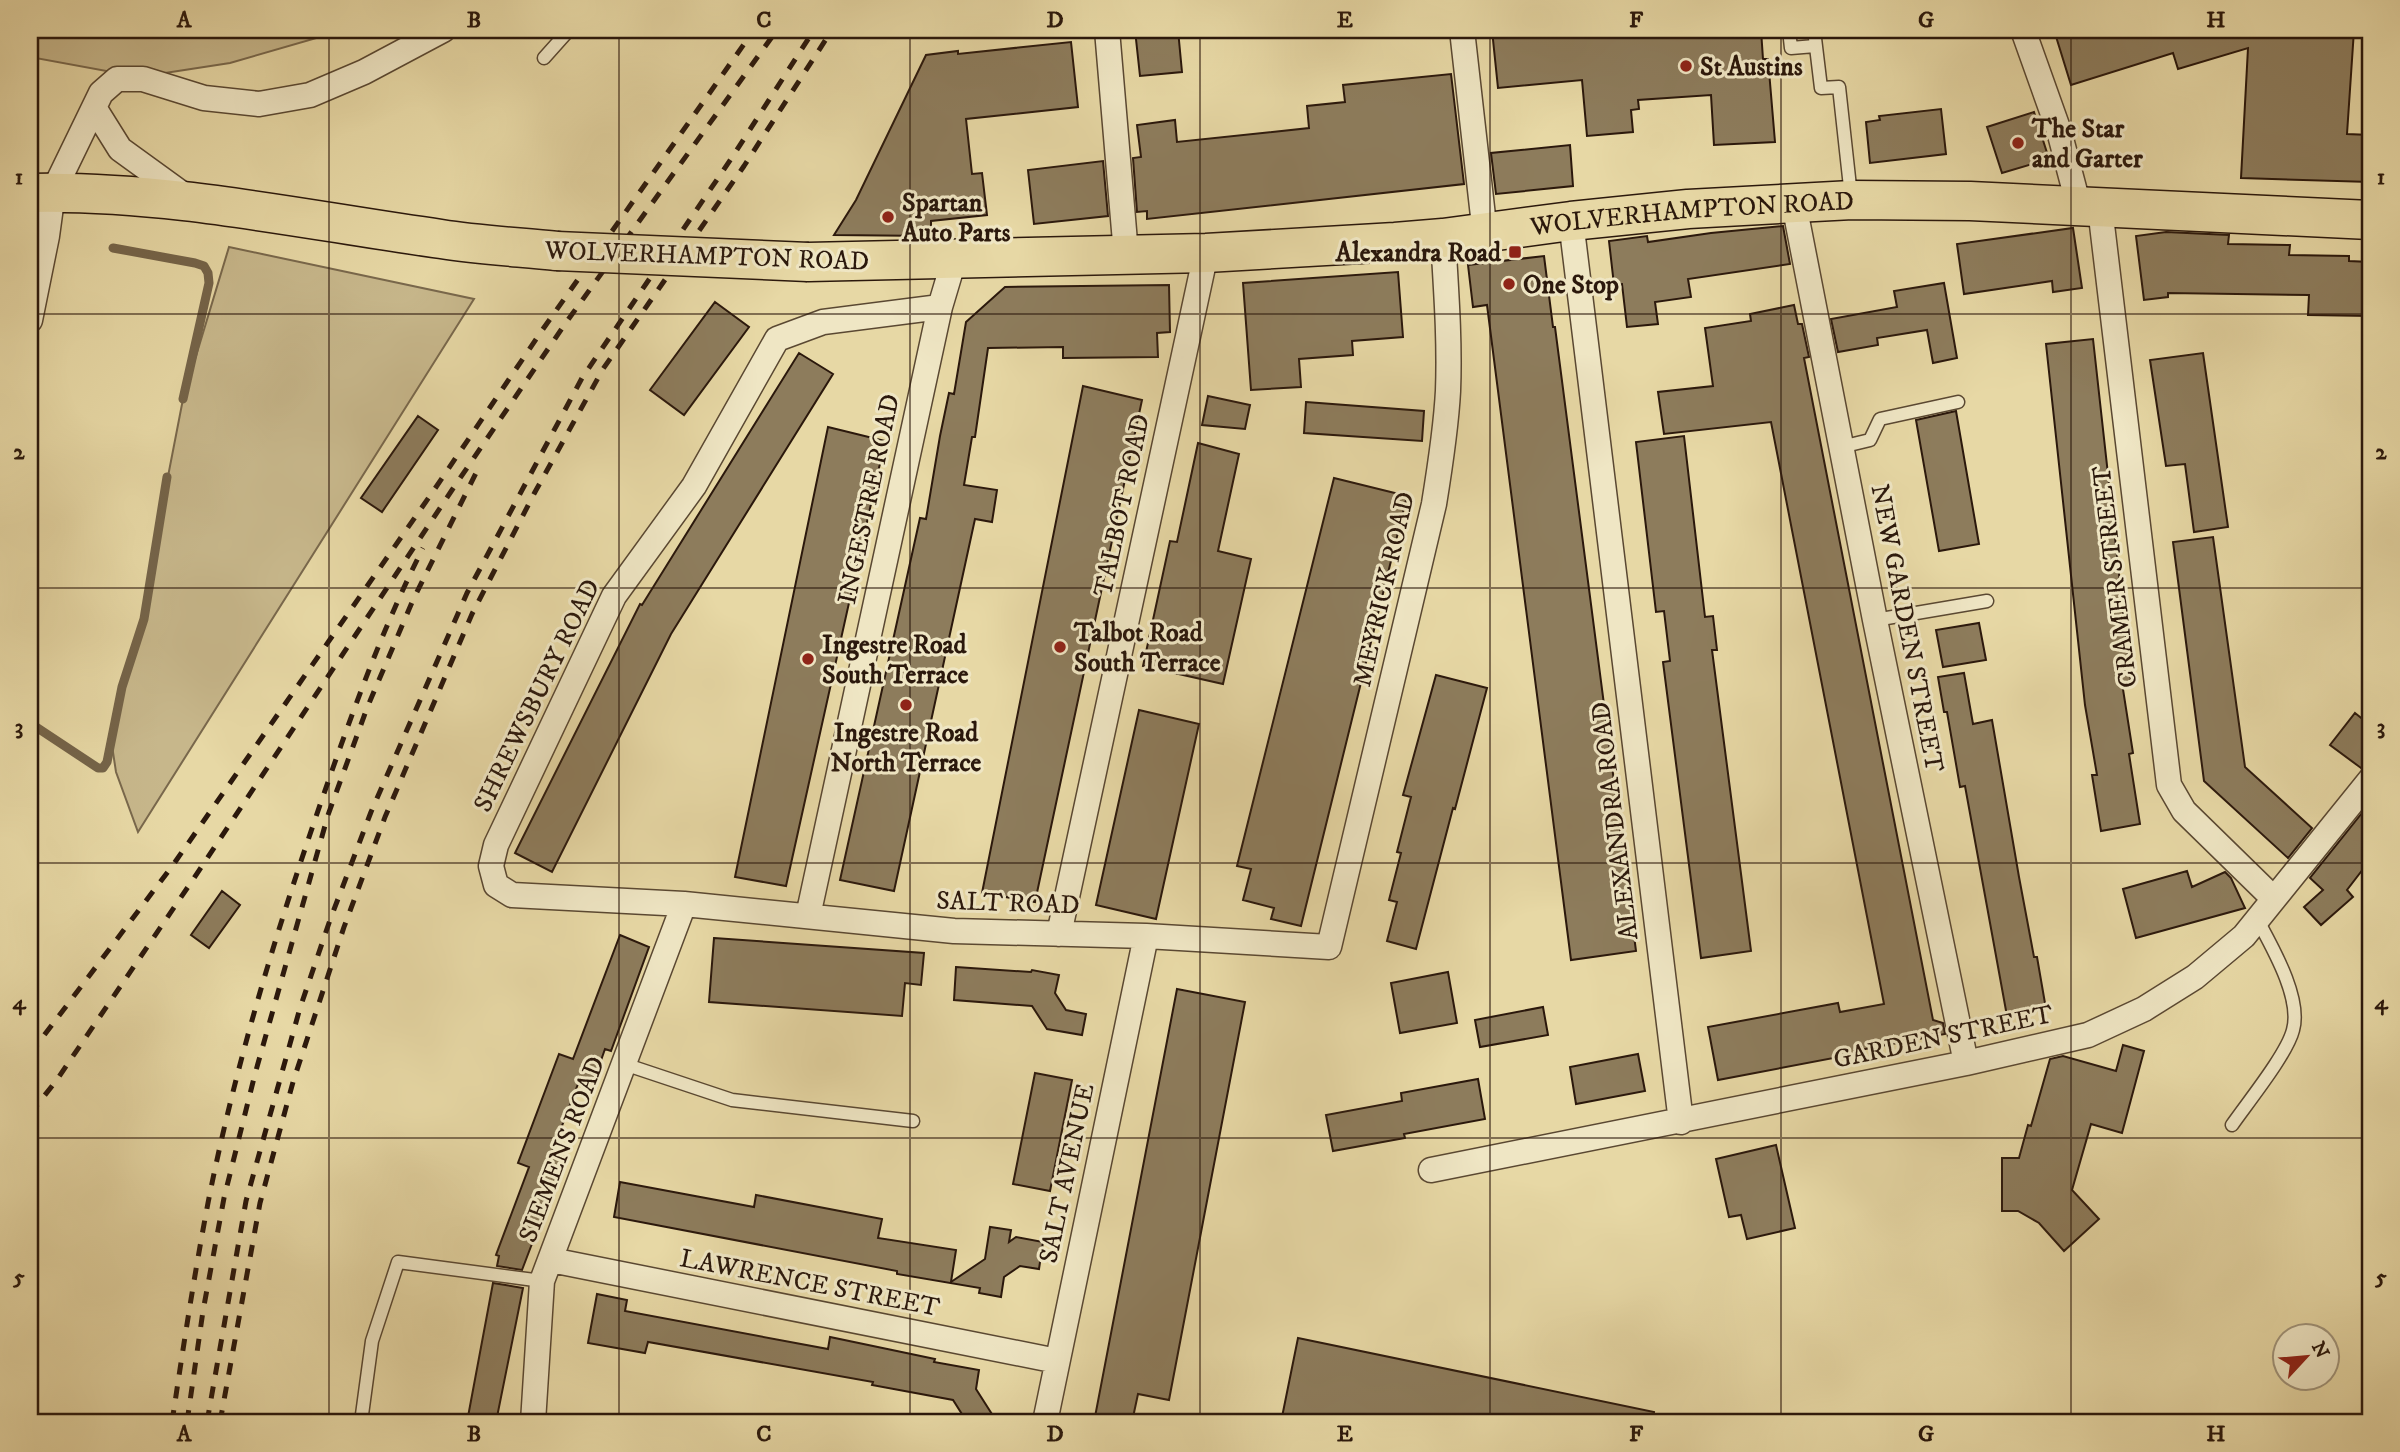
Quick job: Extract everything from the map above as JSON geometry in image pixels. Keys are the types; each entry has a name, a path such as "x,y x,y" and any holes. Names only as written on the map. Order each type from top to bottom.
{"highway":[{"name":"WOLVERHAMPTON ROAD","path":"41,192 104,193 193,202 443,240 557,251 808,262 1206,253 1443,238 1688,209 1852,200 1970,201 2370,220"}],"street":[{"path":"30,320 47,236 41,192 94,109 101,93 117,79 143,79 204,98 259,104 310,95 364,72 443,30"},
{"path":"1107,30 1126,254"},
{"path":"1462,30 1485,234"},
{"name":"CRAMER STREET","path":"2022,30 2089,207 2169,785 2184,811 2273,898"},
{"path":"94,109 120,149 193,202"},
{"name":"NEW GARDEN STREET","path":"1794,204 1875,620 1966,1063"},
{"name":"ALEXANDRA ROAD","path":"1571,221 1681,1122"},
{"name":"MEYRICK ROAD","path":"1329,947 1434,504 1448,392 1443,238"},
{"name":"TALBOT ROAD","path":"1059,934 1206,253"},
{"name":"INGESTRE ROAD","path":"808,916 940,307 954,260"},
{"name":"SHREWSBURY ROAD","path":"684,904 512,895 496,885 491,866 496,845 614,596 694,486 777,339 823,322 940,307"},
{"name":"GARDEN STREET","path":"1431,1170 1681,1122 2088,1035 2144,1009 2195,977 2244,936 2370,780"},
{"name":"SALT ROAD","path":"684,904 954,931 1146,936 1329,947"},
{"name":"SIEMENS ROAD","path":"533,1422 546,1271 684,904"},
{"name":"SALT AVENUE","path":"1045,1422 1146,936"},
{"name":"LAWRENCE STREET","path":"546,1271 1057,1361"}],"lane":[{"path":"544,58 569,30"},
{"path":"1789,30 1791,48 1815,46"},
{"path":"1814,30 1821,88 1839,87 1852,200"},
{"path":"1841,447 1870,440 1880,419 1958,401"},
{"path":"1875,620 1987,601"},
{"path":"2232,1125 2287,1044 2294,1029 2295,1010 2291,992 2257,919"},
{"path":"624,1064 732,1100 913,1121"},
{"path":"361,1422 372,1341 398,1262 546,1271"}],"shaded area":[{"path":"30,30 344,30 230,63 139,77 30,57"},
{"path":"229,247 474,299 138,832 116,772 111,739 122,687 144,619 183,399"}],"building":[{"path":"1135,30 1178,30 1182,72 1140,76"},
{"path":"1492,30 1761,30 1763,59 1768,59 1775,142 1714,145 1711,95 1638,100 1639,109 1631,110 1633,132 1587,136 1582,80 1498,88"},
{"path":"2054,30 2354,30 2347,134 2370,135 2370,182 2241,178 2248,48 2178,69 2173,53 2071,85"},
{"path":"1071,42 1078,107 966,119 972,174 982,173 987,215 931,221 931,236 834,235 856,200 926,55"},
{"path":"1451,74 1464,184 1147,219 1147,211 1137,212 1133,158 1141,157 1137,125 1175,120 1177,142 1309,128 1307,106 1345,102 1343,85"},
{"path":"1941,109 1946,154 1870,163 1866,122 1880,120 1879,116"},
{"name":"The Star and Garter","path":"2034,112 2049,159 2002,173 1987,127"},
{"path":"1570,145 1573,186 1496,194 1491,153"},
{"path":"1103,161 1108,216 1034,224 1028,170"},
{"path":"1783,226 1790,264 1688,279 1691,297 1655,302 1658,324 1627,327 1622,284 1614,285 1609,241 1647,236 1648,242"},
{"path":"2073,228 2082,288 2053,292 2052,281 1964,294 1957,244"},
{"path":"2166,232 2229,235 2228,244 2290,245 2289,255 2349,256 2349,261 2370,262 2370,316 2308,315 2309,295 2168,293 2168,297 2144,300 2136,236"},
{"path":"1544,256 1636,951 1571,960 1487,305 1473,307 1468,265"},
{"path":"1398,272 1403,337 1352,341 1353,355 1299,359 1301,387 1251,390 1243,283"},
{"path":"1944,283 1957,358 1933,363 1927,330 1877,338 1878,345 1838,352 1831,319 1897,307 1894,291"},
{"path":"1169,285 1170,332 1157,333 1158,357 1063,358 1063,347 988,348 975,437 972,437 964,485 997,490 992,522 975,519 894,891 840,880 920,518 926,519 940,436 949,393 954,394 966,322 1005,287"},
{"path":"715,302 749,327 684,415 650,390"},
{"path":"1794,305 1798,324 1802,324 1809,357 1804,358 1933,1020 1943,1023 1945,1034 1718,1080 1708,1027 1838,1003 1840,1012 1884,1004 1771,422 1664,434 1658,392 1713,386 1705,328 1751,321 1750,314"},
{"path":"2093,339 2131,682 2122,683 2140,824 2101,831 2092,775 2097,775 2085,705 2046,344"},
{"path":"799,353 833,374 671,634 552,872 515,853 640,604 642,605"},
{"path":"2203,353 2228,527 2194,532 2185,464 2166,466 2150,360"},
{"name":"Talbot Road South Terrace","path":"1083,386 1142,400 1035,902 982,893"},
{"path":"1208,396 1250,405 1245,429 1202,425"},
{"path":"1306,402 1424,411 1422,441 1304,433"},
{"path":"1956,411 1979,544 1939,551 1916,420"},
{"path":"418,416 438,430 382,512 361,498"},
{"name":"Ingestre Road South Terrace","path":"828,427 885,441 786,886 735,877"},
{"path":"1684,436 1705,617 1713,616 1717,650 1712,650 1751,951 1701,958 1663,662 1670,661 1664,611 1656,612 1636,442"},
{"path":"1198,443 1239,454 1218,551 1251,559 1223,684 1143,666 1170,541 1177,542"},
{"path":"1334,478 1407,496 1301,926 1271,919 1274,908 1243,900 1251,869 1237,866"},
{"path":"2213,537 2245,767 2312,828 2288,858 2204,781 2173,542"},
{"path":"1979,623 1986,660 1943,667 1936,630"},
{"path":"1964,673 1973,724 1992,720 2019,877 2046,1009 2007,1016 1965,786 1960,787 1938,677"},
{"path":"1436,675 1487,688 1416,949 1387,941 1397,902 1389,900 1401,853 1397,852 1411,797 1403,795"},
{"path":"1139,710 1199,724 1156,919 1096,905"},
{"path":"2355,713 2370,725 2370,765 2361,768 2330,745"},
{"path":"2370,803 2370,860 2347,890 2353,897 2321,925 2304,907 2323,890 2310,878"},
{"path":"2187,871 2192,887 2225,872 2231,878 2245,908 2136,938 2123,889"},
{"path":"222,891 240,905 209,948 191,935"},
{"path":"620,935 649,947 611,1051 605,1049 591,1089 578,1084 552,1152 565,1157 522,1270 497,1266 499,1256 496,1255 529,1167 518,1163 559,1054 573,1059"},
{"path":"714,938 924,953 921,985 905,983 902,1016 709,1002"},
{"path":"956,967 1032,970 1059,975 1055,993 1066,1010 1086,1014 1082,1035 1047,1029 1032,1006 954,1000"},
{"path":"1448,972 1457,1023 1400,1033 1391,983"},
{"path":"1177,989 1245,1002 1169,1400 1138,1394 1132,1422 1094,1422"},
{"path":"1543,1007 1548,1035 1480,1047 1475,1020"},
{"path":"2123,1045 2144,1051 2122,1133 2091,1124 2072,1190 2099,1219 2064,1251 2039,1223 2018,1211 2002,1211 2002,1158 2019,1158 2050,1059 2063,1056 2116,1071"},
{"path":"1638,1054 1645,1091 1576,1104 1570,1067"},
{"path":"1035,1073 1072,1080 1050,1191 1013,1184"},
{"path":"1478,1079 1485,1119 1404,1134 1405,1138 1333,1151 1326,1115 1402,1101 1401,1093"},
{"path":"1776,1145 1795,1228 1747,1239 1741,1215 1729,1217 1716,1159"},
{"path":"620,1182 754,1207 756,1195 882,1219 878,1238 956,1250 951,1282 985,1259 990,1227 1011,1230 1009,1242 1016,1237 1043,1242 1039,1269 1020,1266 1004,1277 1001,1297 979,1293 980,1288 614,1217"},
{"path":"493,1283 523,1288 496,1422 467,1422"},
{"path":"597,1294 627,1300 625,1311 828,1349 830,1337 979,1370 976,1389 997,1422 967,1422 953,1400 872,1385 873,1382 648,1342 645,1353 588,1343"},
{"path":"1298,1338 1654,1412 1653,1422 1281,1422"}],"waterway":[{"path":"113,248 195,263 204,266 208,273 209,283 183,399"},
{"path":"30,723 98,768 103,768 107,762 122,687 144,619 167,477"}],"railway":[{"path":"30,1054 173,865 543,329 754,30"},
{"path":"30,1114 56,1081 190,884 565,324 777,30"},
{"path":"207,1422 246,1201 300,1008 371,812 467,593 582,378 731,159 814,30"},
{"path":"220,1422 260,1203 293,1082 344,927 385,817 472,614 603,369 744,166 832,30"},
{"path":"187,1422 203,1311 224,1198 255,1074 328,815 367,708 413,600 480,465"},
{"path":"172,1422 208,1203 260,991 349,722 384,634 423,548"}],"place":[{"name":"St Austins","path":"1686,66"},
{"name":"The Star and Garter","path":"2018,143"},
{"name":"Spartan Auto Parts","path":"888,217"},
{"name":"Alexandra Road","path":"1515,252"},
{"name":"One Stop","path":"1509,284"},
{"name":"Talbot Road South Terrace","path":"1060,647"},
{"name":"Ingestre Road South Terrace","path":"808,659"},
{"name":"Ingestre Road North Terrace","path":"906,705"}]}
